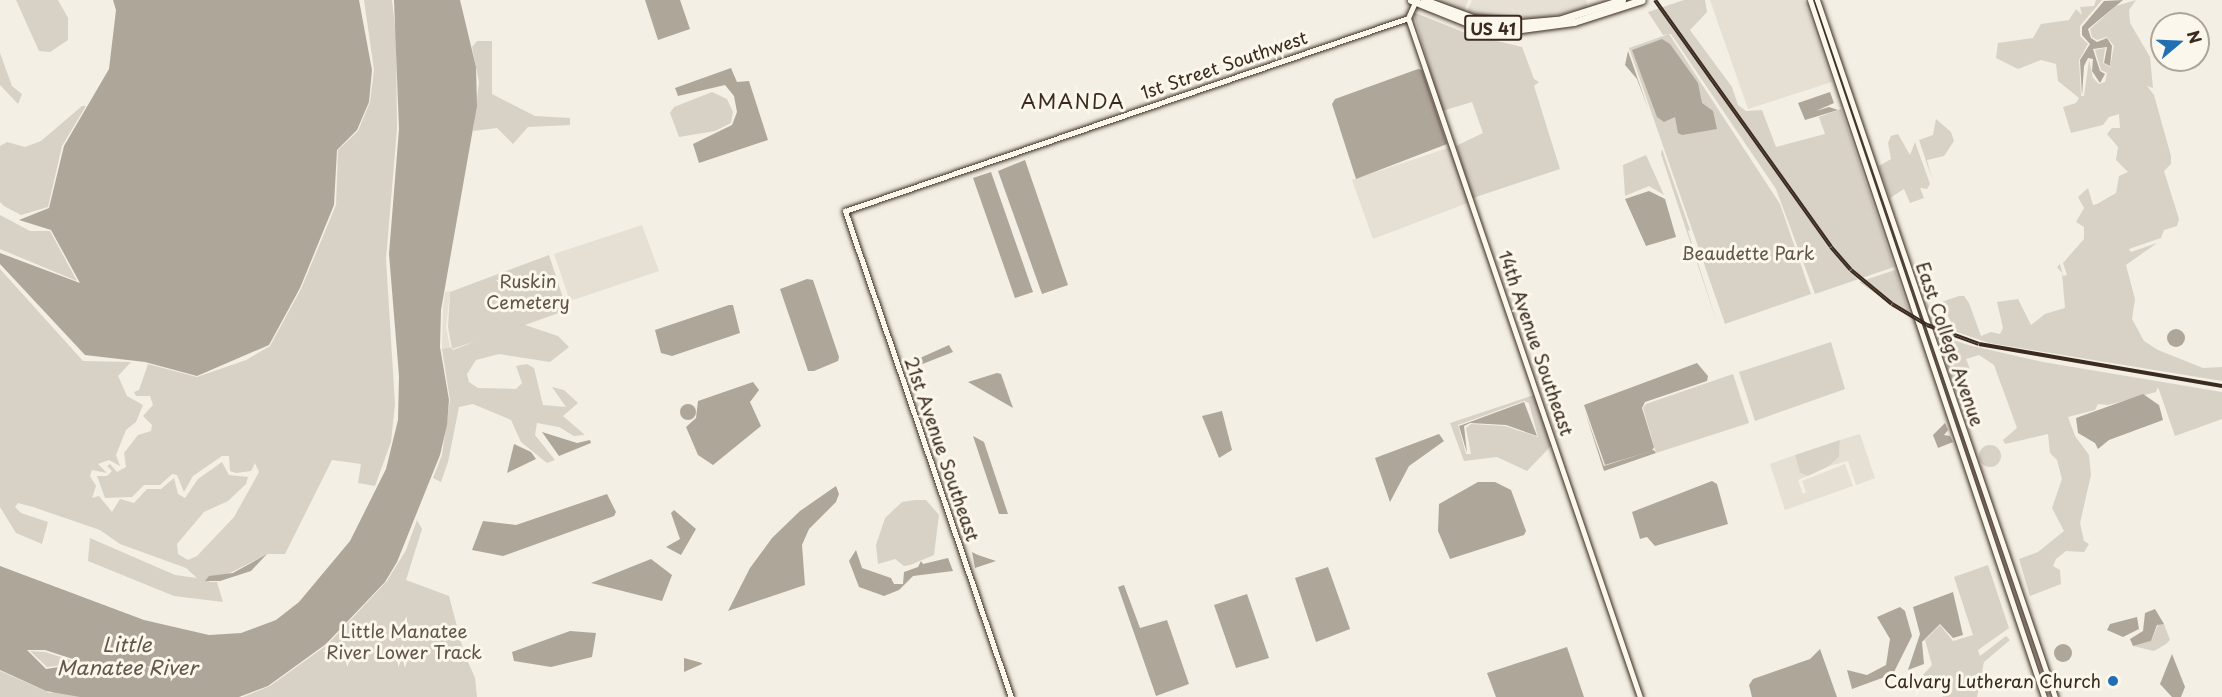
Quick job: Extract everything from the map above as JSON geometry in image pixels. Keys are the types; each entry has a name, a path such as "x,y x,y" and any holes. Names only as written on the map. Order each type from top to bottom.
{"main road":[{"name":"US 41","path":"1424,0 1473,18 1521,23 1558,20 1622,0"},
{"name":"US 41","path":"1414,1 1466,22 1521,29 1574,22 1642,0"}],"street":[{"name":"East College Avenue","path":"1810,0 2044,697"},
{"name":"East College Avenue","path":"1817,0 1965,441 2055,697"},
{"path":"1408,18 1414,1"},
{"name":"1st Street Southwest","path":"845,211 1408,18"},
{"name":"14th Avenue Southeast","path":"1408,18 1640,697"},
{"path":"1877,200 1882,193"},
{"name":"21st Avenue Southeast","path":"845,211 1011,697"},
{"path":"1948,412 1965,441 1961,450 1970,456 1983,487"}],"shaded area":[{"path":"1432,0 1468,0 1464,11"},
{"path":"1472,0 1586,0 1588,7 1548,18 1513,20 1467,12"},
{"path":"1710,0 1804,0 1832,82 1748,109"},
{"path":"1451,147 1470,202 1373,239 1352,180"},
{"path":"642,225 659,271 570,301 554,254"},
{"path":"450,291 446,327 450,347 442,349 445,292"},
{"path":"1860,434 1875,478 1856,485 1848,461 1829,466 1839,457 1840,440"},
{"path":"1795,455 1800,473 1808,476 1798,480 1803,494 1806,492 1802,481 1845,464 1853,486 1785,510 1770,464"}],"green space":[{"path":"16,0 58,0 68,18 68,40 50,52 39,51"},
{"path":"364,0 392,0 396,35 397,129 386,259 395,404 391,442 375,486 358,483 361,464 332,460 285,554 267,554 224,576 209,576 209,582 217,582 223,602 174,596 88,561 90,538 175,575 197,578 186,568 120,544 100,530 18,503 15,507 21,513 48,522 42,544 16,533 0,507 0,269 83,361 131,362 118,376 127,396 143,405 136,422 126,430 116,455 120,466 109,460 98,464 107,473 92,470 90,476 96,486 92,498 99,496 112,512 120,499 134,503 147,489 161,489 174,478 178,494 185,498 198,479 222,462 229,475 248,477 246,484 228,501 204,512 177,544 178,554 188,560 197,556 234,517 259,472 255,463 251,471 236,473 230,471 229,456 222,456 193,476 184,492 177,475 172,474 160,485 144,485 132,497 105,498 97,476 107,476 112,471 107,466 110,464 117,472 126,467 124,453 138,435 151,431 152,425 143,416 153,405 150,396 136,396 134,392 139,390 148,364 197,377 246,360 270,346 301,289 336,205 338,150 358,131 370,102 374,70"},
{"path":"1684,0 1705,0 1707,12 1690,30 1732,87 1738,105 1746,111 1762,110 1776,147 1825,134 1819,117 1841,109 1894,267 1815,294 1776,189 1671,34 1663,35 1648,12"},
{"path":"2096,0 2102,0 2080,26 2080,36 2088,44 2079,60 2081,96 2084,96 2089,60 2093,78 2099,84 2105,82 2107,73 2101,70 2095,50 2105,48 2103,63 2110,67 2114,46 2107,37 2097,40 2092,37 2090,29 2116,6 2136,0 2129,10 2130,23 2150,57 2153,88 2147,86 2154,95 2171,156 2171,164 2164,171 2179,219 2177,226 2164,230 2161,238 2129,249 2131,252 2157,243 2126,265 2135,299 2132,319 2144,341 2158,350 2203,368 2222,367 2222,381 1989,343 1948,329 1951,322 1941,302 1959,296 1964,296 1969,303 1981,336 1991,332 2000,334 2003,328 1997,302 2018,299 2031,325 2045,314 2065,308 2062,273 2057,267 2060,264 2063,276 2067,275 2063,263 2084,239 2084,227 2076,222 2084,208 2078,197 2088,188 2093,205 2097,204 2116,193 2119,176 2128,172 2116,160 2118,147 2107,134 2112,128 2120,128 2119,114 2109,117 2103,125 2071,133 2063,107 2076,103 2079,98 2058,81 2056,64 2041,60 2018,69 1996,58 1998,43 2033,38 2041,24 2069,20 2076,9 2082,15 2080,7 2094,6"},
{"path":"1413,12 1468,34 1522,47 1534,79 1539,82 1534,86 1560,169 1473,198 1456,146 1483,133 1472,102 1442,111"},
{"name":"Beaudette Park","path":"1669,34 1780,204 1811,294 1725,324 1629,48"},
{"path":"477,41 492,41 492,94 535,116 570,118 570,125 528,127 513,144 497,128 473,131 479,82 472,47"},
{"path":"0,53 12,86 22,94 18,104 0,85"},
{"path":"712,92 727,99 733,112 731,123 715,131 679,137 670,113 674,107"},
{"path":"82,106 86,106 62,146 48,207 21,215 4,206 0,202 0,146 7,142 25,147 41,141"},
{"path":"1936,119 1951,132 1954,141 1944,156 1927,160 1932,179 1919,140 1933,135"},
{"path":"1898,134 1910,155 1915,142 1930,184 1927,189 1920,188 1924,198 1910,203 1904,189 1890,198 1879,166 1891,159 1888,143 1891,136"},
{"path":"1662,149 1690,230 1688,231 1718,326 1661,154"},
{"path":"1646,155 1664,195 1649,186 1625,196 1623,165"},
{"path":"0,215 30,231 50,231 77,281 0,249"},
{"name":"Ruskin Cemetery","path":"549,255 567,310 525,325 558,336 569,347 550,362 499,354 476,360 467,374 469,382 478,388 516,389 522,383 516,366 527,364 534,368 543,405 566,407 552,387 564,390 578,403 563,416 585,435 574,436 559,427 537,423 535,435 555,460 547,463 521,442 511,420 473,404 459,407 448,462 441,482 433,478 442,455 450,400 442,349 450,347 452,349 448,327 450,292"},
{"path":"1895,270 1911,318 1859,282"},
{"path":"1936,334 1968,345 2043,362 2222,392 2222,419 2175,436 2158,387 2156,392 2108,405 2098,404 2095,410 2068,417 2075,436 2089,455 2091,475 2080,523 2084,541 2089,544 2084,552 2066,551 2056,559 2053,566 2060,570 2061,584 2030,596 2019,559 2038,552 2064,531 2052,508 2062,479 2057,460 2050,453 2048,434 2005,444 2003,440 2017,428 1994,365 1979,355 1966,359 1971,372 1951,378"},
{"path":"1831,342 1845,389 1755,421 1739,372"},
{"path":"1733,374 1749,423 1656,453 1643,408 1646,404"},
{"path":"1534,395 1551,446 1527,471 1497,457 1464,461 1450,423","holes":["1524,401 1529,403 1538,437 1505,426 1471,424 1466,428 1471,454 1466,454 1458,425"]},
{"path":"1840,440 1839,457 1829,466 1808,476 1800,473 1795,455"},
{"path":"1990,445 1998,448 2001,456 1998,464 1990,467 1982,464 1979,456 1982,448"},
{"path":"926,500 939,515 934,555 904,566 895,559 878,564 876,545 885,518 902,502"},
{"name":"Little Manatee River Lower Track","path":"417,520 422,529 406,580 449,596 464,653 475,678 477,697 243,697 270,686 327,645 387,581 406,550"},
{"path":"1988,565 2009,628 1978,650 1980,656 2006,636 2010,640 1984,662 1977,697 1943,697 1936,681 1923,675 1932,665 1925,640 1940,625 1953,641 1973,635 1954,577"},
{"path":"2159,623 2164,624 2170,640 2166,644 2154,651 2133,646 2151,641"},
{"path":"30,651 45,652 80,663 47,667"},
{"path":"127,667 138,697 0,697 0,671 50,693"}],"water":[{"path":"113,0 359,0 372,70 369,102 357,130 337,150 334,205 300,288 269,345 197,376 145,362 85,355 0,264 0,253 80,283 51,230 19,220 49,208 64,146 109,69 116,10"},
{"name":"Little Manatee River","path":"394,0 460,0 476,67 477,106 441,310 440,347 449,400 447,425 440,455 397,562 385,582 326,644 268,686 239,697 80,697 46,691 0,670 0,566 144,620 209,635 241,633 276,620 299,602 350,541 386,469 398,420 399,376 389,254 399,129","holes":["27,650 45,650 85,663 46,669"]},
{"path":"645,0 680,0 690,29 658,40"},
{"path":"2123,0 2088,29 2091,38 2097,42 2107,38 2112,46 2110,66 2104,63 2107,47 2093,49 2100,71 2105,74 2100,83 2092,71 2093,59 2088,58 2084,66 2082,96 2080,60 2090,44 2082,35 2082,27 2104,1"},
{"path":"1662,39 1670,44 1698,83 1702,103 1713,111 1717,129 1682,135 1678,133 1675,117 1664,122 1657,117 1632,50"},
{"path":"1628,51 1649,111 1637,79 1625,65"},
{"path":"731,68 737,82 749,81 768,140 699,163 693,144 732,125 737,112 734,96 725,85 678,96 675,88"},
{"path":"1418,69 1422,70 1447,144 1356,179 1332,104 1335,99"},
{"path":"1830,92 1834,103 1816,111 1829,107 1838,110 1805,120 1798,103"},
{"path":"1025,160 1068,285 1042,294 998,171"},
{"path":"991,172 1033,292 1015,298 973,178"},
{"path":"1649,191 1665,199 1676,237 1646,246 1625,199"},
{"path":"807,279 813,280 839,357 838,361 814,371 808,371 780,289"},
{"path":"733,305 740,333 672,356 661,353 655,330"},
{"path":"2172,329 2180,329 2185,334 2183,345 2172,347 2167,342 2167,334"},
{"path":"949,345 953,352 920,365 920,358"},
{"path":"1697,363 1708,376 1707,381 1645,402 1642,408 1654,447 1652,451 1605,465 1584,405"},
{"path":"997,373 1001,374 1013,408 968,382"},
{"path":"753,382 759,390 750,402 761,426 713,465 698,455 686,427 696,418 698,401"},
{"path":"2143,394 2159,405 2163,420 2109,440 2098,449 2095,443 2078,433 2076,418"},
{"path":"1524,402 1537,436 1506,425 1470,423 1464,426 1467,453 1459,426"},
{"path":"688,404 694,406 696,412 694,418 688,420 682,418 680,412 682,406"},
{"path":"1222,411 1232,450 1219,458 1202,416"},
{"path":"1585,412 1604,466 1654,450 1656,453 1604,471"},
{"path":"1945,423 1948,430 1944,435 1950,436 1953,442 1938,448 1933,435"},
{"path":"542,432 577,443 590,440 591,443 559,456"},
{"path":"1439,434 1444,441 1409,466 1390,502 1375,458"},
{"path":"973,436 984,442 1008,514 999,514"},
{"path":"514,444 531,452 536,459 507,473"},
{"path":"1712,481 1717,484 1728,524 1655,546 1647,537 1640,539 1632,512"},
{"path":"1478,482 1495,482 1511,490 1526,531 1524,535 1450,559 1438,531 1439,504"},
{"path":"836,486 839,494 836,502 809,529 802,545 805,585 728,611 750,568 772,538 800,511"},
{"path":"607,494 616,512 614,516 503,556 472,550 483,521 516,525"},
{"path":"674,510 696,529 681,555 666,547 680,539 671,513"},
{"path":"856,550 862,568 891,578 894,584 903,584 904,572 918,567 921,561 923,564 948,558 953,571 913,576 899,590 884,596 859,587 849,561"},
{"path":"972,552 978,555 996,561 975,568"},
{"path":"267,554 251,571 220,581 205,581 209,576 233,573"},
{"path":"651,559 672,575 662,601 591,583"},
{"path":"1328,567 1350,629 1316,642 1295,578"},
{"path":"1124,585 1140,628 1167,620 1189,684 1156,696 1118,587"},
{"path":"1953,592 1963,635 1953,638 1940,624 1922,642 1924,664 1908,670 1920,634 1913,607"},
{"path":"1247,594 1269,658 1236,668 1214,605"},
{"path":"1900,607 1905,611 1912,636 1893,674 1852,689 1847,670 1867,675 1886,665 1890,639 1877,617"},
{"path":"2155,609 2164,624 2157,625 2151,641 2133,646 2130,639 2143,631 2145,613"},
{"path":"2137,617 2139,629 2123,637 2107,630 2110,624"},
{"path":"570,631 596,633 592,657 551,667 514,661 512,652"},
{"path":"2063,644 2070,646 2072,653 2070,660 2063,662 2056,660 2054,653 2056,646"},
{"path":"1567,647 1584,697 1496,697 1487,673"},
{"path":"1820,649 1837,697 1752,697 1749,685 1753,679 1810,659"},
{"path":"2172,654 2185,687 2181,697 2172,697 2160,684"},
{"path":"684,658 702,663 702,664 684,672"}],"railway":[{"path":"1655,0 1831,247 1851,270 1892,304 1927,325 1979,344 2222,386"}],"place":[{"name":"Calvary Lutheran Church","path":"2113,681"}],"district":[{"name":"AMANDA","path":"1073,101"}]}
